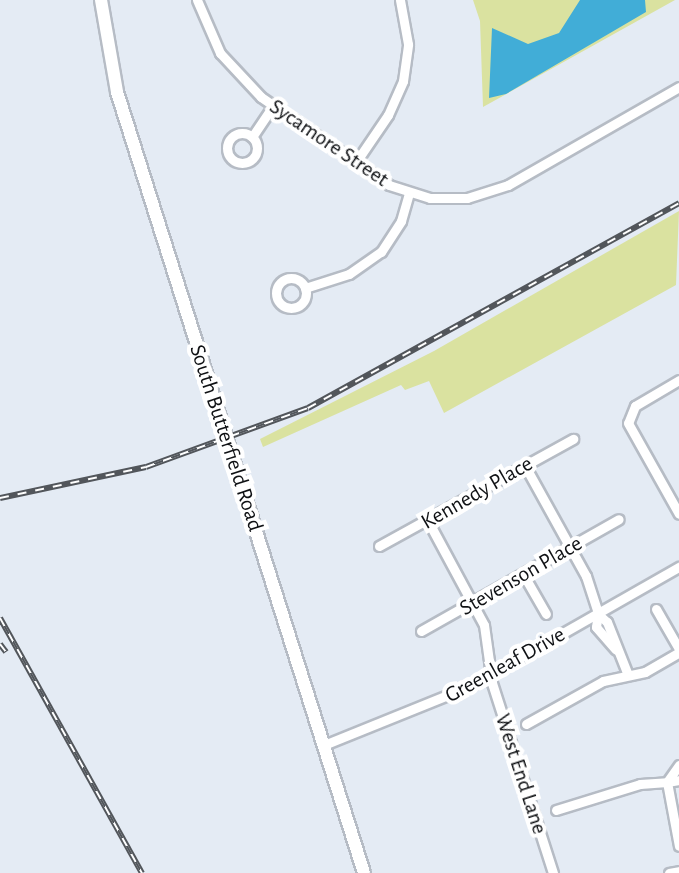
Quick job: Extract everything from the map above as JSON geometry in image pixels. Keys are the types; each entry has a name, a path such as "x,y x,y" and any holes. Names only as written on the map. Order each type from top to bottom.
{"main road":[{"name":"South Butterfield Road","path":"101,0 117,92 364,873"}],"street":[{"name":"Sycamore Street","path":"197,0 220,53 273,106 356,162 409,193 467,198 508,185 679,87"},
{"path":"356,162 388,115 403,81 408,44 400,0"},
{"path":"252,137 273,106"},
{"path":"305,288 349,274 381,252 401,221 409,193"},
{"path":"679,380 635,406 628,417 629,428 679,514"},
{"name":"Kennedy Place","path":"379,546 573,439"},
{"path":"525,466 571,547 598,614 596,627 616,650 628,675"},
{"name":"Stevenson Place","path":"421,631 619,519"},
{"name":"West End Lane","path":"428,521 488,638 492,674 553,873"},
{"name":"Greenleaf Drive","path":"324,745 424,709 492,674 679,567"},
{"path":"523,574 546,614"},
{"path":"526,724 603,681 645,672 679,651 656,609"},
{"path":"679,765 667,782 679,846"},
{"path":"556,810 640,784 679,780"},
{"path":"669,873 679,871"}],"green space":[{"path":"473,0 675,0 483,107 480,21"},
{"path":"679,211 676,285 444,413 429,381 405,390 401,385 263,447 260,439 434,351"}],"water":[{"path":"580,0 645,0 646,12 506,94 489,98 492,28 528,44 559,33"}],"railway":[{"path":"0,498 146,467 308,408 679,203"},
{"path":"0,618 142,873"},
{"path":"0,644 6,652"}]}
